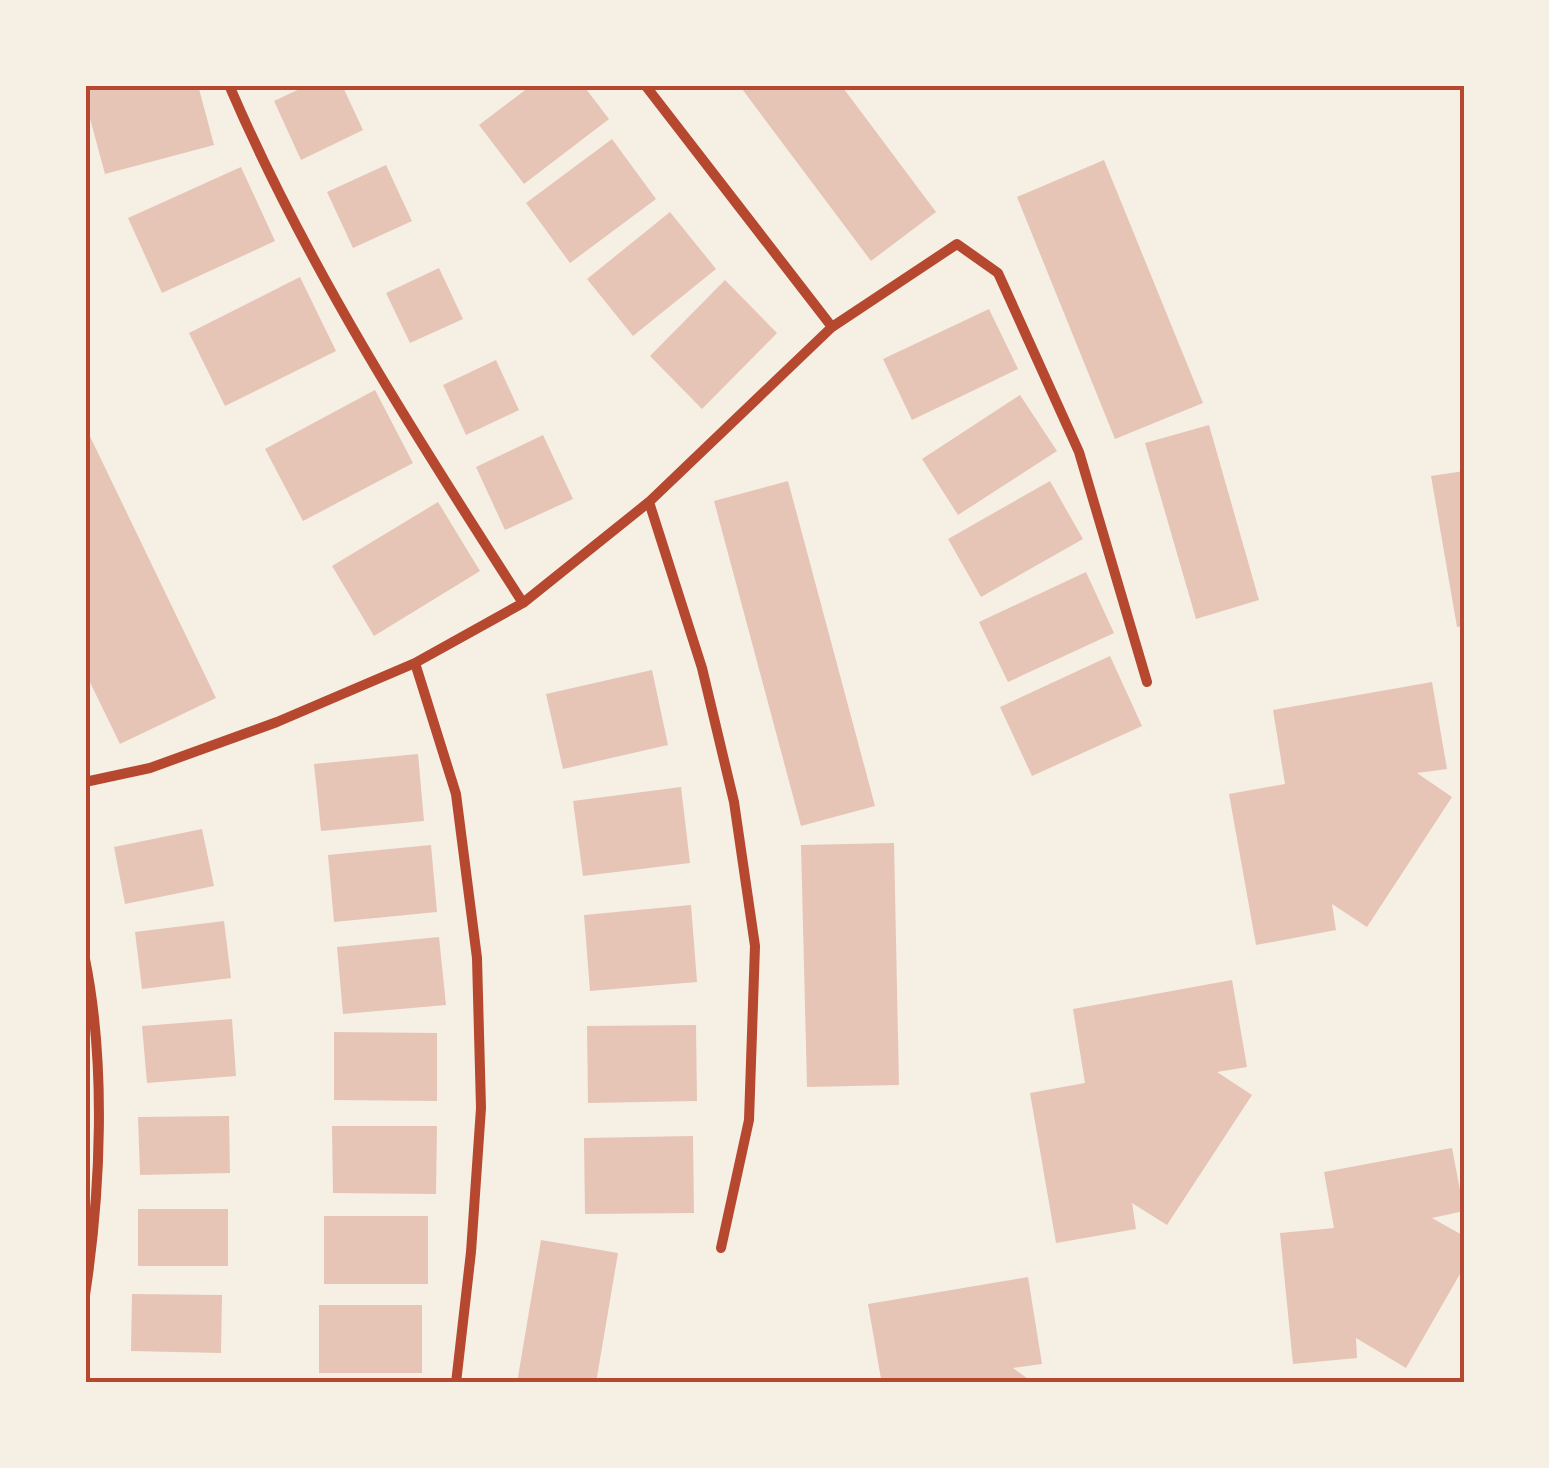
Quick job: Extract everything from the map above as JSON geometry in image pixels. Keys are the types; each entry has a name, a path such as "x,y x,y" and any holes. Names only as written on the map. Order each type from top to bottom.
{"street":[{"path":"230,85 256,147 331,287 442,477 523,602"},
{"path":"645,85 832,327"},
{"path":"85,782 150,768 278,722 415,662 523,602 649,502 832,327 956,244 998,272 1079,452 1147,682"},
{"path":"649,502 702,668 734,802 754,946 749,1120 721,1248"},
{"path":"415,662 456,794 477,958 481,1108 472,1252 456,1383"},
{"path":"85,959 100,1114 92,1254 85,1295"}],"building":[{"path":"104,85 198,85 214,145 105,174 85,100 85,90"},
{"path":"308,85 342,85 363,130 301,160 274,101"},
{"path":"532,85 583,85 609,119 524,184 479,125"},
{"path":"739,85 841,85 936,212 871,261"},
{"path":"612,139 656,199 570,263 526,203"},
{"path":"1104,160 1203,403 1115,439 1017,197"},
{"path":"386,165 412,221 353,248 327,192"},
{"path":"241,167 275,241 162,293 128,218"},
{"path":"670,212 716,269 633,336 587,279"},
{"path":"439,268 463,319 410,343 386,293"},
{"path":"300,277 336,351 225,406 189,333"},
{"path":"725,280 777,333 702,409 650,356"},
{"path":"989,309 1018,369 912,420 883,359"},
{"path":"496,360 519,410 466,435 443,385"},
{"path":"375,390 413,463 303,521 265,449"},
{"path":"1020,395 1057,451 958,515 922,459"},
{"path":"1209,425 1259,600 1196,619 1145,443"},
{"path":"85,426 216,698 120,744 85,672"},
{"path":"543,435 573,499 505,530 476,467"},
{"path":"1464,471 1464,626 1457,627 1431,476"},
{"path":"788,481 875,806 801,826 714,501"},
{"path":"1050,481 1083,539 981,597 948,539"},
{"path":"438,502 480,571 374,636 332,566"},
{"path":"1086,572 1114,633 1008,682 979,622"},
{"path":"1110,656 1142,726 1032,776 1000,707"},
{"path":"652,670 668,745 563,769 546,694"},
{"path":"1432,682 1447,769 1417,773 1452,797 1367,927 1332,904 1336,930 1256,945 1229,794 1285,784 1273,710"},
{"path":"418,754 424,821 321,831 314,764"},
{"path":"681,787 690,863 583,876 573,801"},
{"path":"202,829 214,886 125,904 114,847"},
{"path":"894,843 899,1085 807,1087 801,845"},
{"path":"431,845 437,912 334,922 328,855"},
{"path":"691,905 697,982 590,991 584,915"},
{"path":"224,921 231,978 142,989 135,932"},
{"path":"439,937 446,1005 343,1014 337,947"},
{"path":"1232,980 1247,1067 1217,1072 1252,1095 1167,1225 1132,1203 1136,1229 1056,1243 1030,1093 1085,1083 1073,1009"},
{"path":"232,1019 236,1076 147,1083 142,1026"},
{"path":"696,1025 697,1101 588,1103 587,1026"},
{"path":"334,1032 437,1033 437,1101 334,1100"},
{"path":"229,1116 230,1173 140,1175 138,1117"},
{"path":"332,1126 437,1126 436,1194 333,1193"},
{"path":"693,1136 694,1213 585,1214 584,1138"},
{"path":"1452,1148 1464,1211 1432,1218 1464,1236 1464,1267 1406,1368 1356,1338 1357,1358 1293,1364 1280,1233 1334,1228 1324,1172"},
{"path":"138,1209 228,1209 228,1266 138,1266"},
{"path":"324,1216 428,1216 428,1284 324,1284"},
{"path":"541,1240 618,1253 596,1383 517,1383"},
{"path":"1028,1277 1042,1364 1013,1368 1034,1383 869,1383 881,1379 868,1304"},
{"path":"132,1294 222,1295 221,1353 131,1351"},
{"path":"319,1305 422,1305 422,1373 319,1373"}]}
